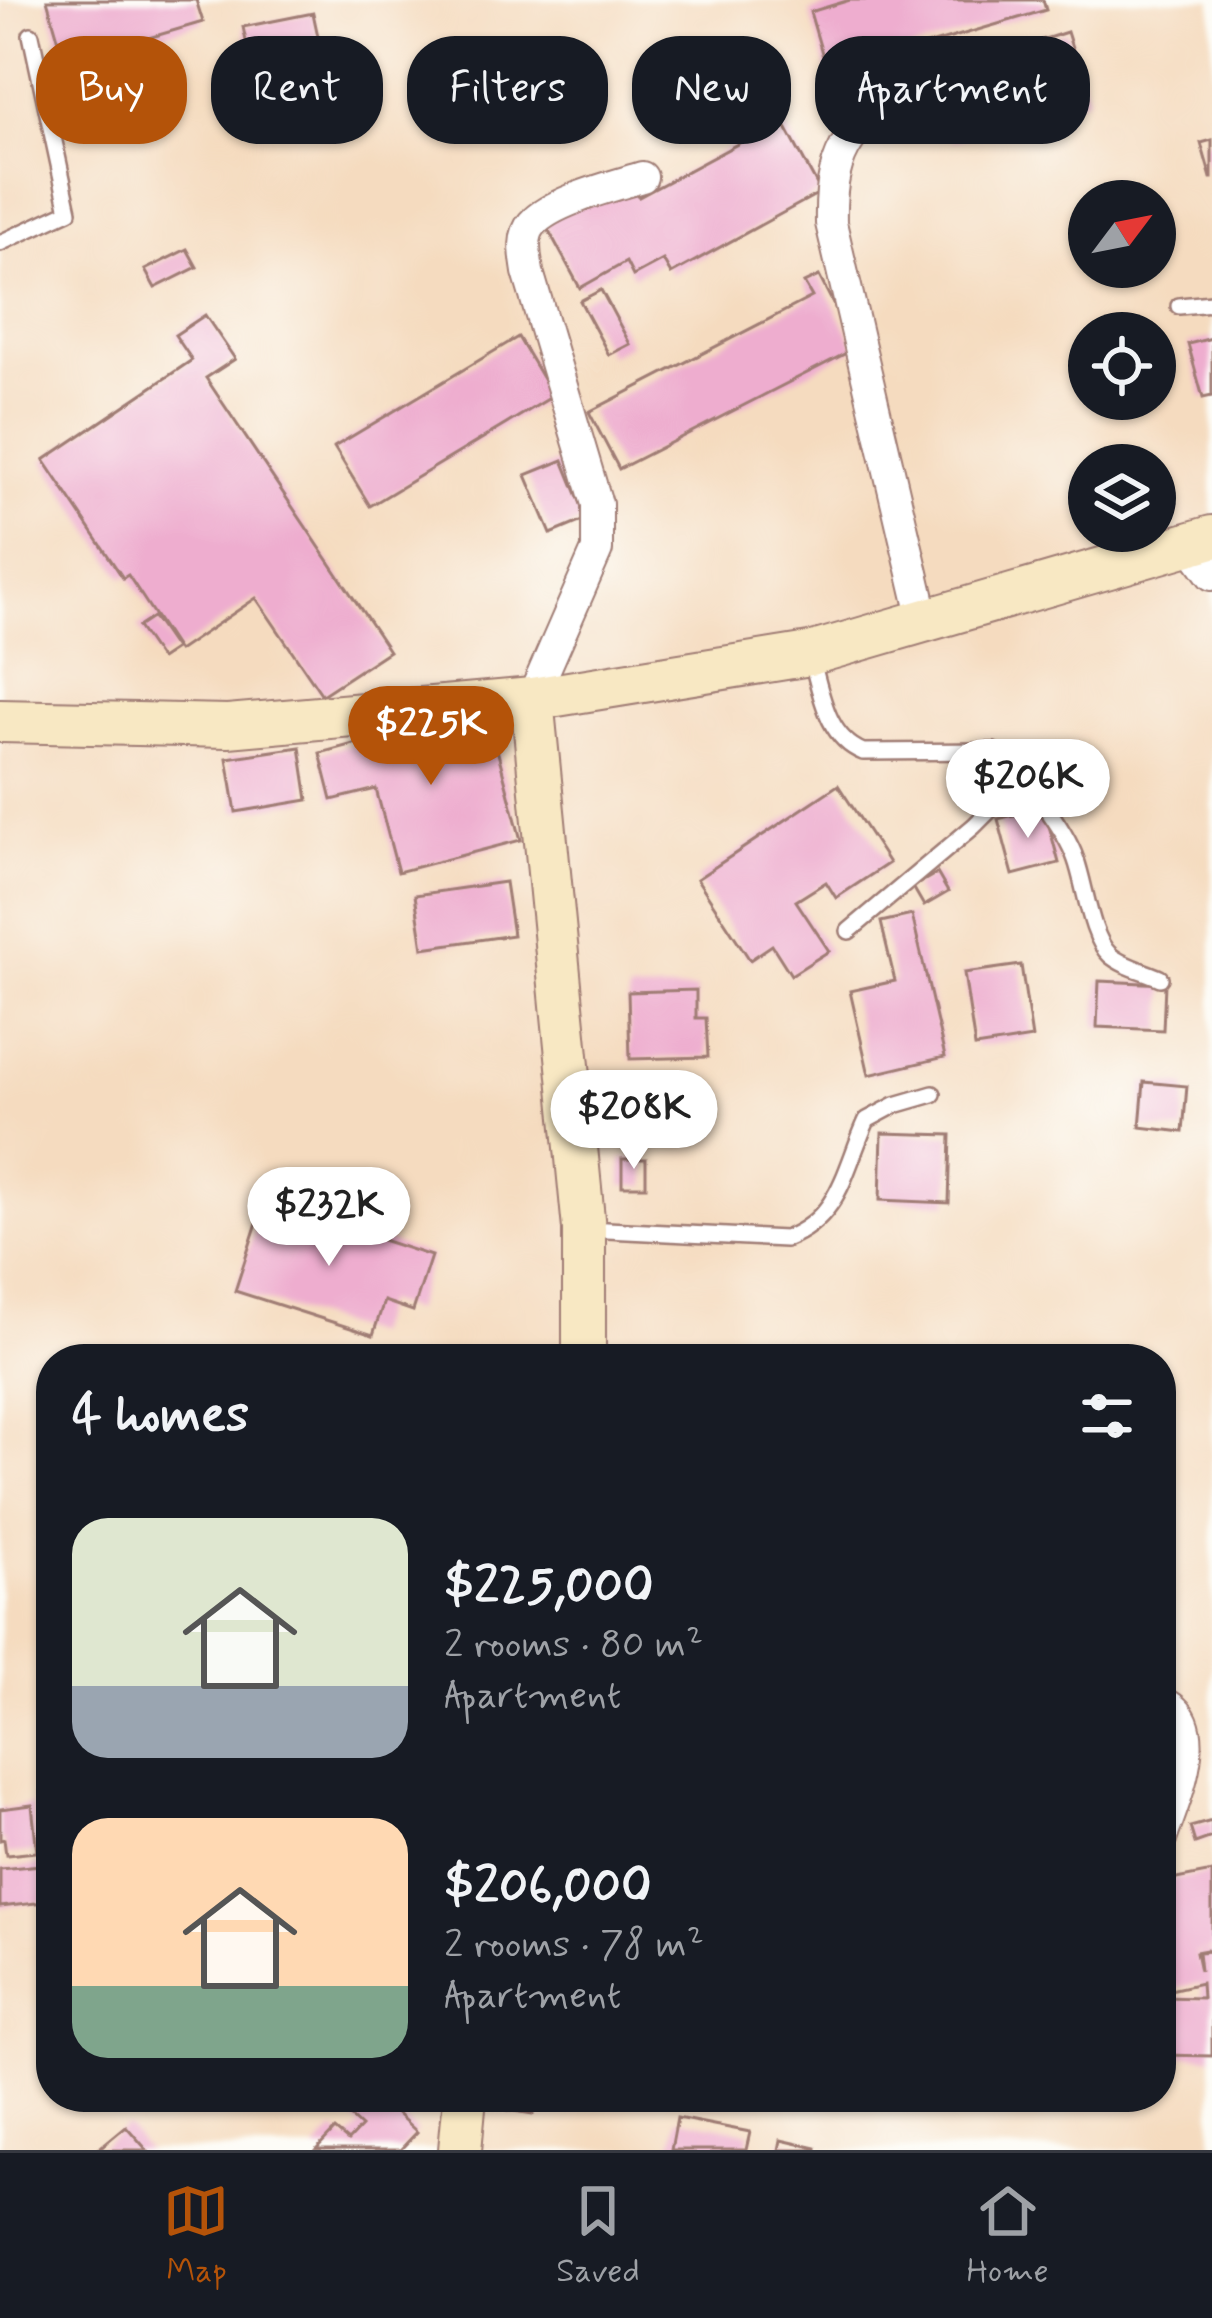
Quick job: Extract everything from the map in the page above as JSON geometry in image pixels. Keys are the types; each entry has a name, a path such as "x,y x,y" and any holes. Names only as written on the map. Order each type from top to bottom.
{"street":[{"path":"848,144 835,160 831,224 924,620"},
{"path":"584,1344 584,1229 532,699 598,550 597,504 528,272 524,244 532,224 578,196 642,177"},
{"path":"0,722 228,726 532,699 810,654 924,620 1204,551"},
{"path":"1176,1712 1189,1732 1188,1758 1176,1794"},
{"path":"460,2150 464,2112"}],"lane":[{"path":"0,243 69,211 31,34"},
{"path":"1179,306 1212,303"},
{"path":"810,654 828,716 847,745 863,752 993,751 1007,759 1052,814 1075,856 1101,945 1112,958 1160,978"},
{"path":"849,931 974,826 1021,779"},
{"path":"584,1229 785,1239 809,1230 833,1205 867,1120 895,1105 933,1094"}],"building":[{"path":"47,0 196,0 203,22 155,36 57,36"},
{"path":"850,0 1043,0 1046,10 957,36 817,36 810,12"},
{"path":"313,13 318,36 245,36 243,27"},
{"path":"791,137 821,192 671,274 663,260 633,276 626,262 580,288 541,216 624,170 639,197 737,144 791,144"},
{"path":"1212,140 1212,178 1211,178 1201,143"},
{"path":"187,249 197,267 155,288 145,270"},
{"path":"819,276 856,348 619,469 589,412 812,297 804,283"},
{"path":"601,290 630,344 609,355 580,301"},
{"path":"205,315 235,359 206,378 389,651 322,695 256,598 178,651 44,460 192,360 175,335"},
{"path":"518,337 553,396 370,506 334,447"},
{"path":"1212,338 1212,396 1203,398 1188,344"},
{"path":"563,460 587,519 551,534 526,475"},
{"path":"153,617 175,649 160,659 138,627"},
{"path":"486,708 521,840 398,872 376,789 332,800 320,753"},
{"path":"300,747 308,800 236,812 227,758"},
{"path":"838,785 889,863 836,898 826,882 796,901 829,951 791,975 772,945 750,960 697,879"},
{"path":"1044,807 1059,863 1013,875 998,819"},
{"path":"937,873 948,892 924,906 913,887"},
{"path":"505,882 513,935 423,948 415,895"},
{"path":"912,915 945,1057 869,1075 850,991 895,981 881,922"},
{"path":"1021,965 1032,1038 975,1047 964,973"},
{"path":"1099,981 1165,984 1163,1030 1097,1027"},
{"path":"696,990 696,1018 706,1018 708,1057 630,1059 628,992"},
{"path":"1144,1082 1187,1086 1183,1132 1140,1127"},
{"path":"882,1133 951,1135 949,1203 880,1200"},
{"path":"622,1159 646,1159 646,1186 622,1186"},
{"path":"264,1201 431,1256 413,1311 384,1301 373,1335 235,1291"},
{"path":"32,1805 36,1852 6,1855 4,1839 0,1840 0,1809"},
{"path":"1212,1821 1212,1837 1195,1843 1190,1827"},
{"path":"36,1865 36,1903 0,1907 0,1869"},
{"path":"1212,1872 1212,1949 1196,1952 1200,1971 1198,1952 1212,1951 1212,2056 1176,2055 1176,1997 1202,1998 1201,1983 1176,1989 1176,1879"},
{"path":"395,2112 417,2132 400,2150 316,2150 335,2130 348,2141 361,2127 348,2115"},
{"path":"677,2118 750,2132 746,2150 671,2150"},
{"path":"126,2126 147,2150 97,2150"},
{"path":"781,2140 816,2148 816,2150 779,2150"}]}
